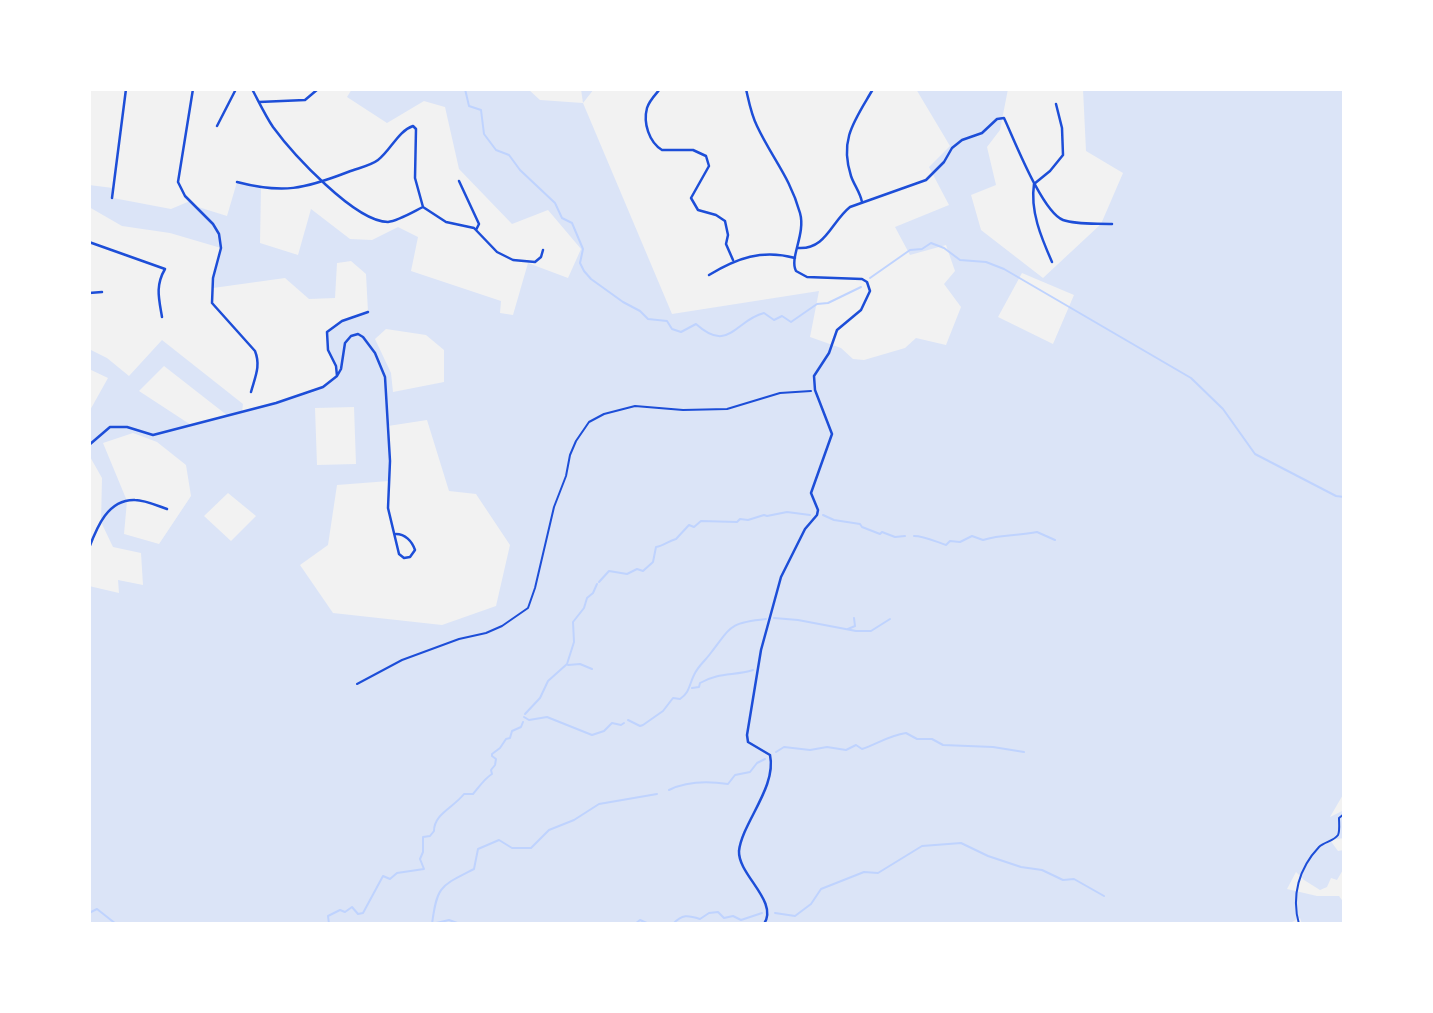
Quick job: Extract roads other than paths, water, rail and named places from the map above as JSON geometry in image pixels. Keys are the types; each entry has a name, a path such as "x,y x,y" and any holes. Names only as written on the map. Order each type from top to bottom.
{"street":[{"path":"112,198 126,89"},
{"path":"192,89 178,181 185,196 213,224 219,234 222,248 213,278 212,303 255,351 258,371 251,392"},
{"path":"217,126 236,89"},
{"path":"252,89 272,126 344,202 366,216 389,222 423,207"},
{"path":"259,102 305,100 318,89"},
{"path":"660,89 646,111 649,136 662,150 693,150 706,156 709,166 691,198 698,211 716,215 725,221 728,235 726,244 733,260"},
{"path":"746,89 755,123 792,187 802,226 794,267 801,274 816,278 862,279 870,287 868,299 861,310 837,330 829,353 814,376 815,390 832,434 811,494 818,510 805,529 781,577 761,649 747,735 748,742 770,755 771,761 763,793 739,850 743,865 767,907 768,918 764,924"},
{"path":"862,202 861,194 852,179 846,144 853,123 873,89"},
{"path":"963,89 974,89"},
{"path":"1052,262 1042,239 1032,196 1034,184 1050,171 1063,155 1062,128 1056,104"},
{"path":"798,248 807,249 820,243 842,214 862,202 926,180 962,140 982,133 997,119 1004,118 1034,184 1050,209 1062,220 1112,224"},
{"path":"237,182 281,190 323,181 375,162 406,128 413,126 416,129 415,178 423,207 446,222 476,230 497,252 513,260 535,262 544,250"},
{"path":"458,181 479,224 476,230"},
{"path":"89,242 165,270 157,289 162,317"},
{"path":"709,275 733,260 774,253 795,258"},
{"path":"89,293 102,292"},
{"path":"337,376 336,366 328,350 327,332 342,321 368,312"},
{"path":"89,445 110,426 127,427 153,435 279,402 323,387 337,376 341,369 345,343 358,334 375,353 385,377 390,461 388,508 400,554 404,558 410,557 415,550 413,544 396,534"},
{"path":"89,548 104,516 120,503 137,499 167,509"}],"waterway":[{"path":"465,89 469,106 481,110 484,134 496,150 509,155 520,170 555,203 562,218 572,223 583,249 580,263 584,271 591,279 648,319 667,321 672,329 681,332 696,324 716,336 724,336 764,313 774,320 782,316 791,322 817,304 828,303 861,287"},
{"path":"870,278 910,250 922,249 931,243 944,248 960,260 986,262 1004,269 1191,378 1223,409 1255,454 1336,496 1344,497"},
{"path":"599,582 609,571 627,574 637,569 643,571 653,562 656,547 676,539 689,525 694,527 701,521 737,522 740,519 748,520 787,512 810,515"},
{"path":"823,515 834,520 860,524 880,534 882,532 895,537 905,536"},
{"path":"914,536 946,545 950,541 960,542 972,536 983,540 1037,532 1055,540"},
{"path":"525,714 540,698 548,681 567,664 574,642 573,622 597,584"},
{"path":"774,618 856,631 871,631 890,619"},
{"path":"848,629 855,626 854,618"},
{"path":"628,720 643,725 663,711 673,698 680,699 688,691 697,669 727,632 737,624 766,619"},
{"path":"568,665 580,664 592,669"},
{"path":"692,688 699,687 700,683 714,677 753,670"},
{"path":"524,717 529,720 547,717 592,735 604,731 612,723 624,723"},
{"path":"329,924 328,916 340,910 345,912 352,907 358,914 363,913 383,876 390,879 397,873 424,869 420,859 423,837 430,836 437,820 445,811 464,794 473,794 492,774 496,759 492,754 523,722"},
{"path":"776,752 784,747 846,750 856,745 862,749 906,733 917,739 932,739 943,745 993,747 1024,752"},
{"path":"669,790 698,782 728,784 735,775 750,772 757,763 765,759"},
{"path":"432,924 436,901 442,888 474,869 478,849 499,840 512,848 531,848 549,830 574,820 599,804 657,794"},
{"path":"775,913 795,916 811,904 821,889 864,872 878,873 922,846 961,843 1021,867 1042,870 1063,880 1074,879 1104,896"},
{"path":"89,913 97,909 116,924"},
{"path":"673,924 682,917 700,919 709,913 718,912 724,918 733,916 741,920 762,913"},
{"path":"432,924 449,920 460,924"},
{"path":"635,924 640,920 649,924"}]}
